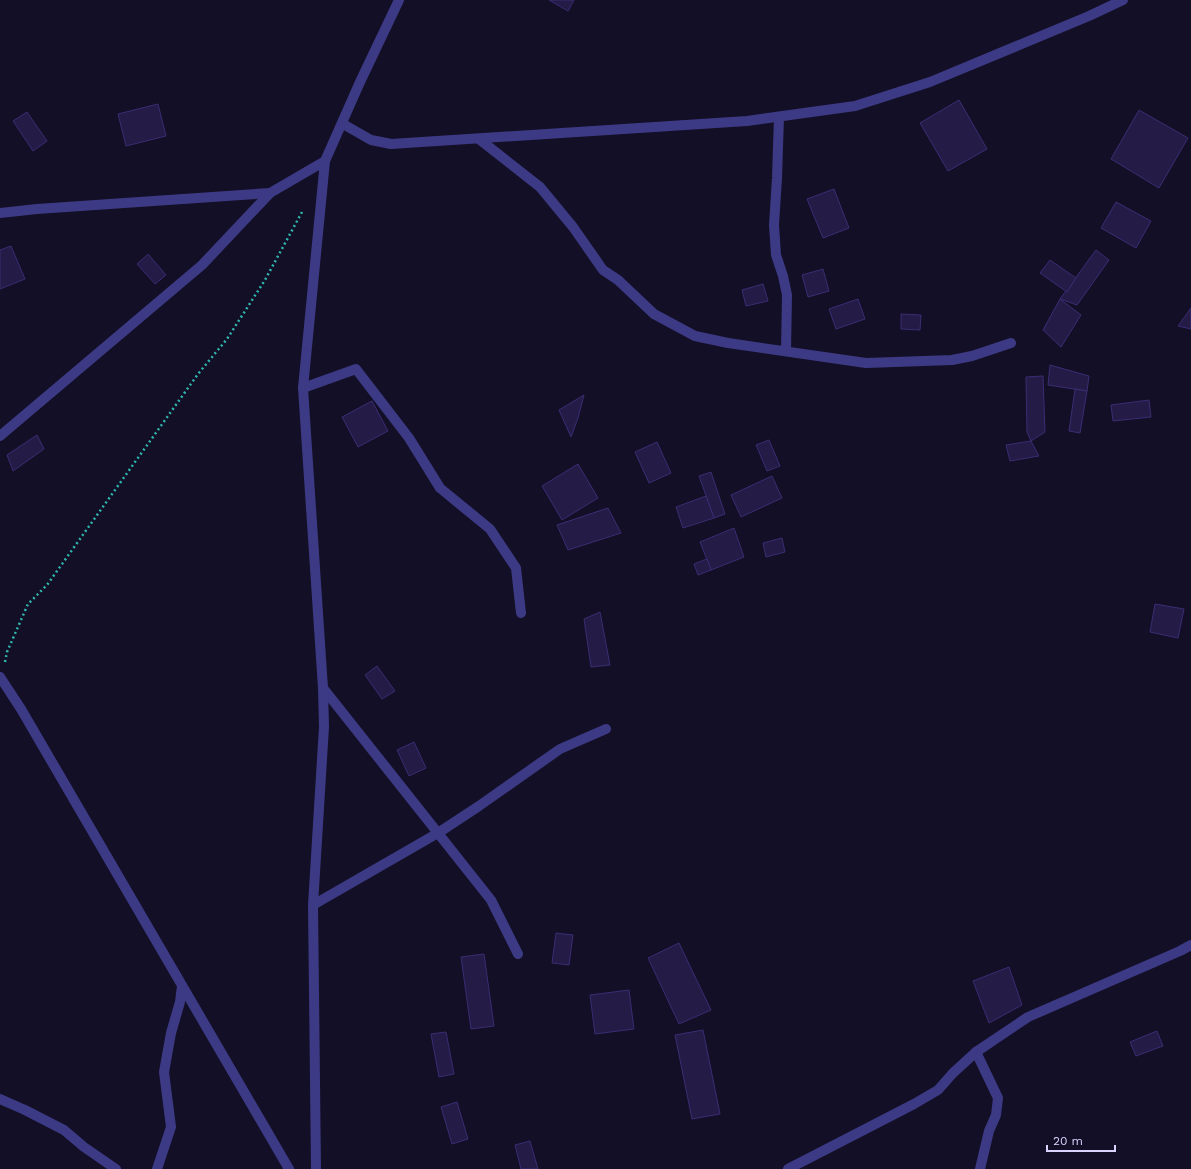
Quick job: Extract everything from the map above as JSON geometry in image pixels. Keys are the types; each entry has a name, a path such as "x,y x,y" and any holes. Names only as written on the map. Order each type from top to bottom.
{"street":[{"path":"316,1169 314,905 324,727 323,688 303,388 325,161 399,0"},
{"path":"343,122 343,124 371,140 391,144 747,121 856,106 930,82 1089,16 1123,0"},
{"path":"779,117 774,225 776,255 787,295 786,351"},
{"path":"480,139 540,187 573,227 603,270 618,280 654,314 694,336 728,343 866,363 952,360 972,356 1011,343"},
{"path":"0,436 202,265 270,193 325,161"},
{"path":"0,213 37,209 270,193"},
{"path":"303,388 356,369 409,438 440,488 490,529 516,568 521,613"},
{"path":"1,679 21,708 289,1169"},
{"path":"323,688 491,900 518,954"},
{"path":"314,905 438,833 560,749 606,729"},
{"path":"788,1169 914,1104 938,1090 953,1072 976,1052 1028,1017 1191,945"},
{"path":"157,1169 171,1127 164,1072 171,1033 180,1002 182,986"},
{"path":"976,1052 998,1098 996,1115 989,1131 980,1169"},
{"path":"0,1099 26,1110 64,1130 84,1147 116,1169"}],"path":[{"path":"1,679 7,652 28,604 47,585 198,374 227,339 265,280 304,209"}],"building":[{"path":"549,0 574,0 568,11"},
{"path":"959,100 987,149 948,171 920,123"},
{"path":"158,104 166,136 126,146 118,114"},
{"path":"1139,110 1188,138 1159,188 1111,159"},
{"path":"27,112 47,141 33,151 13,121"},
{"path":"834,189 849,228 823,238 807,199"},
{"path":"1116,202 1151,221 1136,248 1101,228"},
{"path":"11,246 25,279 0,289 0,250"},
{"path":"1096,250 1109,260 1077,305 1060,299"},
{"path":"148,254 166,275 155,284 137,264"},
{"path":"1050,260 1076,278 1067,292 1040,273"},
{"path":"823,269 829,291 808,297 802,275"},
{"path":"763,284 768,301 746,306 742,290"},
{"path":"858,299 865,319 836,329 829,309"},
{"path":"1060,299 1081,315 1061,347 1043,330"},
{"path":"1191,308 1191,329 1178,326"},
{"path":"901,314 921,315 920,330 901,329"},
{"path":"1050,365 1089,376 1087,391 1048,385"},
{"path":"1043,376 1045,432 1031,441 1027,432 1026,377"},
{"path":"1075,389 1087,391 1080,433 1069,431"},
{"path":"584,395 578,418 571,437 559,410"},
{"path":"1149,400 1151,417 1113,421 1111,405"},
{"path":"372,401 388,431 358,447 342,417"},
{"path":"37,435 44,449 13,471 7,455"},
{"path":"769,440 780,466 767,471 756,445"},
{"path":"1031,441 1039,456 1010,461 1006,445"},
{"path":"657,442 671,473 649,483 635,452"},
{"path":"578,464 598,498 562,520 542,486"},
{"path":"711,472 725,514 714,518 699,476"},
{"path":"772,476 782,498 741,517 731,495"},
{"path":"706,496 714,518 683,528 676,507"},
{"path":"608,508 621,533 568,550 557,525"},
{"path":"734,528 744,557 711,570 700,542"},
{"path":"782,538 785,552 766,557 763,543"},
{"path":"707,559 711,570 698,575 694,564"},
{"path":"1155,604 1184,609 1178,638 1150,632"},
{"path":"600,612 610,665 591,667 584,619"},
{"path":"377,666 395,691 382,699 365,675"},
{"path":"414,742 426,768 409,776 397,750"},
{"path":"556,933 573,935 569,965 552,963"},
{"path":"679,943 711,1010 679,1024 648,958"},
{"path":"484,954 494,1026 471,1029 461,957"},
{"path":"1009,967 1022,1005 989,1023 973,981"},
{"path":"629,990 634,1029 595,1034 590,995"},
{"path":"703,1030 720,1114 692,1119 675,1035"},
{"path":"1157,1031 1163,1046 1136,1056 1130,1042"},
{"path":"446,1032 454,1074 439,1077 431,1034"},
{"path":"457,1102 468,1139 452,1144 441,1107"},
{"path":"530,1141 538,1169 521,1169 515,1145"}]}
